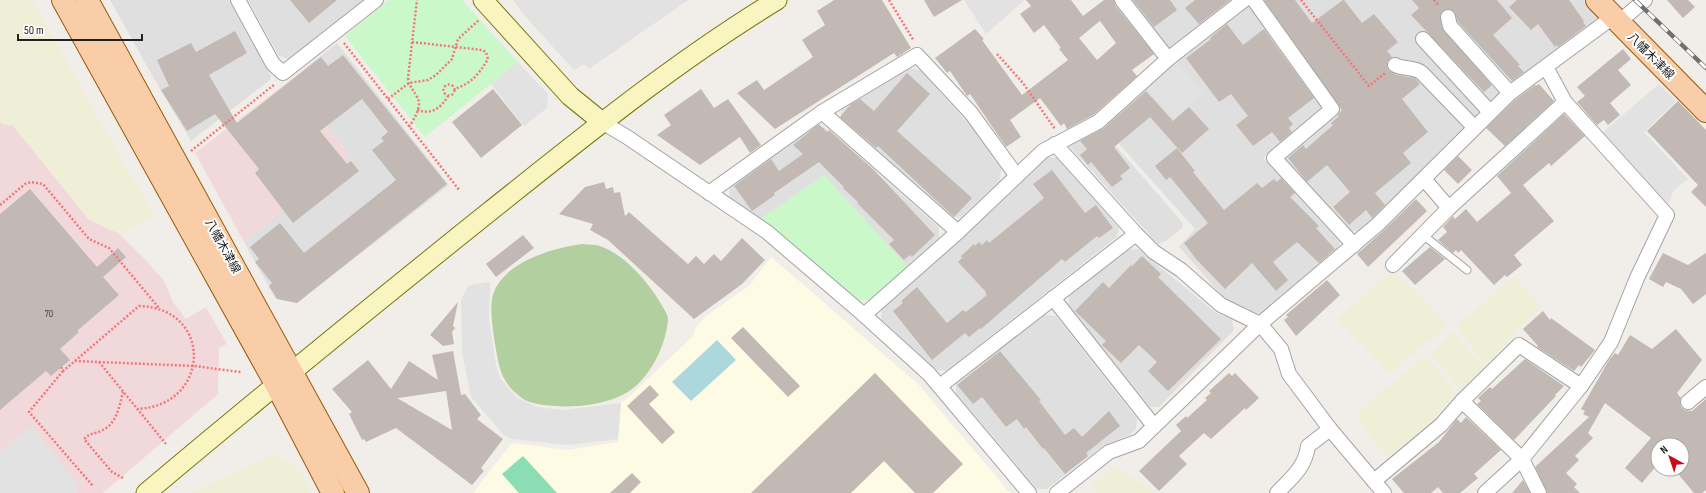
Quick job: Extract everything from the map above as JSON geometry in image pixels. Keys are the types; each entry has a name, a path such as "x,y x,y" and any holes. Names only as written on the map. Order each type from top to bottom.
{"main road":[{"name":"八幡木津線","path":"63,0 283,378 358,493"},
{"name":"八幡木津線","path":"87,0 283,378 333,493"},
{"name":"八幡木津線","path":"1598,0 1706,111"}],"street":[{"path":"238,0 273,64 282,73 376,0"},
{"path":"146,493 283,378 602,122 706,46 777,0"},
{"path":"1122,0 1168,59"},
{"path":"864,315 958,232 1016,175 1043,151 1098,122 1168,59 1244,0"},
{"path":"1254,0 1332,109 1274,158 1354,245"},
{"path":"1057,493 1109,452 1139,441 1260,324 1377,225 1510,93 1645,0"},
{"path":"483,9 570,96 602,122 627,137 767,232 864,315 929,374 1029,493"},
{"path":"1448,17 1450,26 1510,93"},
{"path":"1423,39 1490,112"},
{"path":"709,193 822,112 918,55 971,113 1016,175"},
{"path":"1395,65 1400,68 1418,70 1422,73 1474,128"},
{"path":"1485,493 1522,459 1581,386 1611,342 1637,278 1668,215 1565,102 1546,67"},
{"path":"1393,265 1449,208 1565,102"},
{"path":"822,112 958,232"},
{"path":"1059,142 1136,234 1154,252 1181,270 1221,305 1260,324 1281,349 1290,374 1330,428 1384,493"},
{"path":"1424,179 1449,208"},
{"path":"940,386 1136,234"},
{"path":"1053,298 1154,426"},
{"path":"1374,481 1441,425 1462,401 1519,344 1581,386"},
{"path":"1688,402 1706,387"},
{"path":"1462,401 1522,459 1539,493"},
{"path":"1277,493 1298,472 1307,456 1308,446 1330,428"}],"lane":[{"path":"1422,235 1467,270"}],"path":[{"path":"410,127 417,110 418,100 408,78 417,0"},
{"path":"890,0 917,46 918,55"},
{"path":"1301,0 1369,86 1395,65"},
{"path":"388,99 409,83 428,80 452,59 458,38 483,9"},
{"path":"336,32 460,191"},
{"path":"412,42 482,50 488,55 488,60 480,73 462,87 454,89"},
{"path":"997,54 1023,83 1059,142"},
{"path":"189,152 275,84 282,73"},
{"path":"448,96 443,90 445,87 448,85 452,86 454,89"},
{"path":"417,110 427,112 437,109 448,96 452,95 454,89"},
{"path":"0,205 25,184 31,182 43,184 89,239 108,248 159,308 177,318 190,335 195,356 194,366 186,384 173,398 156,407 137,409"},
{"path":"93,486 29,412 63,371 139,306 159,308"},
{"path":"75,361 194,366 241,372"},
{"path":"99,362 166,444"},
{"path":"61,367 63,371"},
{"path":"123,392 118,413 114,420 103,430 89,434 84,439 112,472 123,478"}],"shaded area":[{"path":"110,0 229,0 271,76 270,80 191,141"},
{"path":"248,0 363,0 289,59 279,56"},
{"path":"513,0 688,0 589,69 584,64 574,70 524,15"},
{"path":"964,0 1025,0 986,34"},
{"path":"1125,0 1237,0 1168,53"},
{"path":"1259,0 1583,0 1602,20 1360,232 1352,231 1285,159 1286,155 1320,126 1324,126 1340,110"},
{"path":"1249,4 1323,102 1318,114 1263,158 1340,242 1338,251 1265,313 1257,313 1225,299 1179,247 1195,229 1103,126 1183,55"},
{"path":"337,43 449,185 297,303 275,298 244,242 350,155 289,81"},
{"path":"1176,60 1204,93 1174,119 1145,87"},
{"path":"518,62 548,94 547,108 524,126 491,84"},
{"path":"910,68 920,70 972,128 1001,169 1000,180 961,217 951,217 841,120 841,110"},
{"path":"289,81 350,155 244,242 195,153"},
{"path":"1659,84 1676,101 1644,132 1688,179 1674,190 1668,204 1603,132"},
{"path":"0,121 2,124 13,125 89,220 118,233 144,258 164,281 173,302 186,319 206,307 227,344 219,348 218,394 103,493 0,493"},
{"path":"813,127 824,127 939,227 939,238 871,297 729,197 730,186"},
{"path":"1100,128 1183,223 1182,228 1166,241 1158,244 1069,146 1070,142"},
{"path":"1048,157 1058,158 1119,228 1117,237 946,371 936,370 881,319 882,309 947,252"},
{"path":"1138,249 1215,312 1232,320 1234,330 1159,407 1150,407 1068,305 1070,294 1126,250"},
{"path":"771,257 918,384 1010,493 473,493 512,443 568,450 618,442 621,403 693,336 696,328 705,317 750,285"},
{"path":"490,282 489,319 496,365 500,378 517,398 537,407 563,410 621,403 618,439 568,445 512,439 504,435 471,397 462,352 461,300 469,285"},
{"path":"1044,315 1056,316 1137,419 1136,429 1129,435 1104,445 1047,489 1037,489 956,393 956,384"},
{"path":"31,426 76,482 78,493 0,493 0,452"}],"green space":[{"path":"0,0 32,0 153,215 123,233 118,233 89,220 13,126 2,124 0,121"},
{"path":"389,0 462,0 518,62 425,137 345,36"},
{"path":"824,175 908,267 872,299 859,301 760,219"},
{"path":"582,244 598,245 610,250 619,256 645,281 659,300 667,316 667,330 664,341 655,361 642,380 619,397 591,404 572,406 535,404 522,398 512,389 507,384 501,372 493,328 491,310 492,299 497,286 505,276 516,267 528,260 556,249"},
{"path":"1393,270 1447,325 1390,373 1337,319"},
{"path":"1515,276 1540,307 1486,364 1456,326"},
{"path":"1453,332 1484,367 1460,389 1431,353"},
{"path":"1425,356 1456,393 1432,421 1387,458 1355,415"},
{"path":"274,454 300,470 311,493 191,493"},
{"path":"523,456 557,493 519,493 502,474"},
{"path":"1116,468 1150,488 1154,493 1097,493 1092,489 1092,483 1110,470"}],"water":[{"path":"717,340 736,360 691,401 672,382"}],"building":[{"path":"290,0 337,0 309,23"},
{"path":"834,0 882,0 911,48 897,57 894,53 775,129 737,93 757,80 764,90 813,57 802,40 825,25 817,11"},
{"path":"924,0 962,0 934,17"},
{"path":"1026,0 1071,0 1083,16 1104,0 1114,0 1115,5 1154,54 1132,70 1137,76 1093,115 1067,129 1064,123 1061,126 1040,98 1010,120 1021,137 1006,147 970,94 967,96 950,71 947,73 935,58 975,29 984,39 982,40 1022,95 1068,60 1059,49 1061,48 1044,25 1034,33 1020,14 1031,6","holes":["1100,21 1116,43 1097,60 1079,38"]},
{"path":"1133,0 1170,0 1177,10 1154,27"},
{"path":"1195,0 1230,0 1199,24 1185,8"},
{"path":"1264,0 1295,0 1312,23 1343,0 1362,23 1374,14 1398,42 1387,51 1392,57 1387,62 1388,70 1396,75 1415,78 1420,84 1402,99 1428,132 1403,153 1411,163 1375,193 1385,205 1372,218 1366,210 1349,225 1333,207 1350,192 1327,165 1307,182 1288,158 1303,145 1306,149 1333,125 1331,123 1339,116 1338,115 1342,110"},
{"path":"1412,0 1497,0 1512,18 1493,35 1520,65 1518,66 1524,72 1512,81 1458,22 1454,12 1450,9 1446,9 1440,15 1442,28 1492,85 1484,92 1411,15 1419,8"},
{"path":"1517,0 1569,0 1586,26 1558,47 1557,45 1555,47 1538,24 1531,30 1509,7"},
{"path":"1667,0 1688,0 1695,7 1683,18"},
{"path":"1227,24 1243,45 1264,29 1314,98 1288,118 1293,124 1289,128 1292,132 1280,142 1272,132 1253,146 1236,125 1248,116 1231,94 1219,102 1186,58 1211,39 1210,38"},
{"path":"235,31 247,53 209,75 237,123 321,57 328,66 343,55 447,184 297,303 277,299 269,286 272,283 255,262 259,259 250,247 280,223 304,253 396,180 372,150 384,141 381,138 388,132 362,99 320,131 347,164 351,161 359,171 293,223 255,173 259,169 215,114 187,131 161,90 169,86 157,60 191,43 196,52"},
{"path":"1623,49 1631,59 1618,70 1631,85 1610,103 1620,115 1608,125 1604,120 1597,125 1577,102 1585,96 1577,87"},
{"path":"907,73 930,94 897,131 972,198 954,217 878,146 876,148 840,117 851,104 860,99 874,111"},
{"path":"1539,84 1554,101 1505,146 1486,128 1516,99 1535,85 1536,86"},
{"path":"493,89 522,125 481,158 452,122"},
{"path":"701,89 714,108 728,99 761,145 750,153 740,137 700,165 657,135 671,125 664,115"},
{"path":"1146,91 1173,121 1189,107 1209,129 1182,153 1150,117 1114,147 1130,168 1120,176 1123,179 1112,187 1091,162 1088,165 1080,155 1087,149 1080,141 1104,128"},
{"path":"1678,101 1706,130 1706,207 1691,192 1698,185 1647,131"},
{"path":"1564,114 1585,136 1551,166 1549,163 1523,185 1554,221 1514,255 1522,265 1507,277 1505,275 1494,285 1461,250 1458,253 1456,250 1453,253 1438,240 1447,232 1443,227 1453,216 1455,219 1466,209 1477,222 1511,193 1497,176"},
{"path":"819,124 827,132 829,130 873,169 935,235 912,257 910,255 904,260 889,244 894,240 819,162 774,193 775,195 752,211 734,186 771,159 779,171 803,154 793,145"},
{"path":"1177,148 1195,171 1193,172 1224,210 1257,183 1262,188 1274,179 1277,182 1281,178 1295,193 1290,197 1319,226 1316,228 1335,249 1319,263 1297,242 1273,262 1288,280 1276,291 1252,263 1225,289 1196,259 1184,243 1208,223 1170,177 1166,180 1155,166"},
{"path":"1458,156 1472,170 1458,184 1444,170"},
{"path":"1052,170 1085,213 1096,205 1113,228 1099,238 1097,236 1065,262 1062,259 981,329 980,328 969,337 965,333 932,360 893,311 903,303 901,301 917,287 947,323 963,310 966,312 987,295 985,293 986,292 958,262 962,258 961,256 974,244 975,246 979,242 982,245 987,240 989,243 1044,198 1033,184"},
{"path":"604,182 606,189 613,187 614,193 620,192 625,216 629,212 688,264 696,256 704,264 714,254 721,261 742,238 765,260 742,284 694,319 608,240 590,230 593,224 559,214 585,187"},
{"path":"30,189 97,267 118,248 126,257 103,277 119,295 77,331 79,332 60,349 70,360 51,376 46,371 0,410 0,214"},
{"path":"1416,199 1427,211 1368,267 1357,254"},
{"path":"523,235 534,248 496,277 486,264"},
{"path":"1430,247 1445,259 1415,285 1402,271"},
{"path":"1663,253 1688,265 1706,253 1706,294 1693,304 1681,289 1666,282 1663,287 1649,279"},
{"path":"1142,256 1161,274 1158,277 1221,339 1168,391 1148,371 1157,362 1139,345 1121,363 1102,345 1106,341 1075,311 1103,282 1109,288"},
{"path":"1327,280 1340,295 1296,336 1284,320 1288,317 1286,315"},
{"path":"458,302 453,326 455,328 452,332 454,344 443,346 430,335"},
{"path":"1543,311 1550,320 1551,318 1595,350 1581,367 1579,365 1574,371 1537,347 1538,346 1523,329"},
{"path":"743,327 800,386 788,397 731,338"},
{"path":"1676,329 1702,360 1677,393 1681,398 1681,407 1685,410 1692,411 1706,399 1706,490 1702,493 1694,493 1681,477 1690,477 1690,437 1650,437 1605,403 1588,433 1593,438 1575,456 1579,460 1566,473 1577,484 1574,487 1580,493 1547,493 1535,467 1589,417 1583,414 1585,411 1581,409 1609,360 1615,353 1618,355 1630,335 1652,349"},
{"path":"453,351 461,395 465,394 481,415 477,419 503,439 481,468 484,471 472,485 396,428 366,442 364,439 362,440 349,414 352,412 332,389 368,360 391,389 409,361 438,380 432,355","holes":["446,391 452,430 397,398"]},
{"path":"1000,351 1041,400 1039,401 1065,435 1074,428 1082,437 1109,411 1120,426 1086,453 1088,456 1065,474 1026,427 1024,429 1017,419 1006,427 982,397 973,404 957,385"},
{"path":"1525,359 1564,386 1514,440 1477,404 1481,401 1478,398 1490,387 1492,389"},
{"path":"875,373 963,464 933,493 915,493 884,461 851,493 751,493"},
{"path":"1229,373 1232,376 1235,373 1259,398 1246,410 1245,408 1211,439 1204,433 1179,456 1187,464 1159,491 1139,471 1181,431 1176,425 1186,416 1187,418 1207,400 1205,398 1211,393 1209,391"},
{"path":"650,385 659,395 649,404 675,432 662,444 627,406"},
{"path":"1466,417 1501,450 1474,474 1478,478 1460,493 1443,493 1438,487 1431,493 1404,493 1392,479 1439,442 1457,419 1461,423"},
{"path":"1650,439 1650,474 1642,483 1625,468"},
{"path":"632,473 641,482 630,493 610,493"},
{"path":"1523,480 1530,493 1512,493"}],"railway":[{"path":"1635,0 1706,68"}]}
